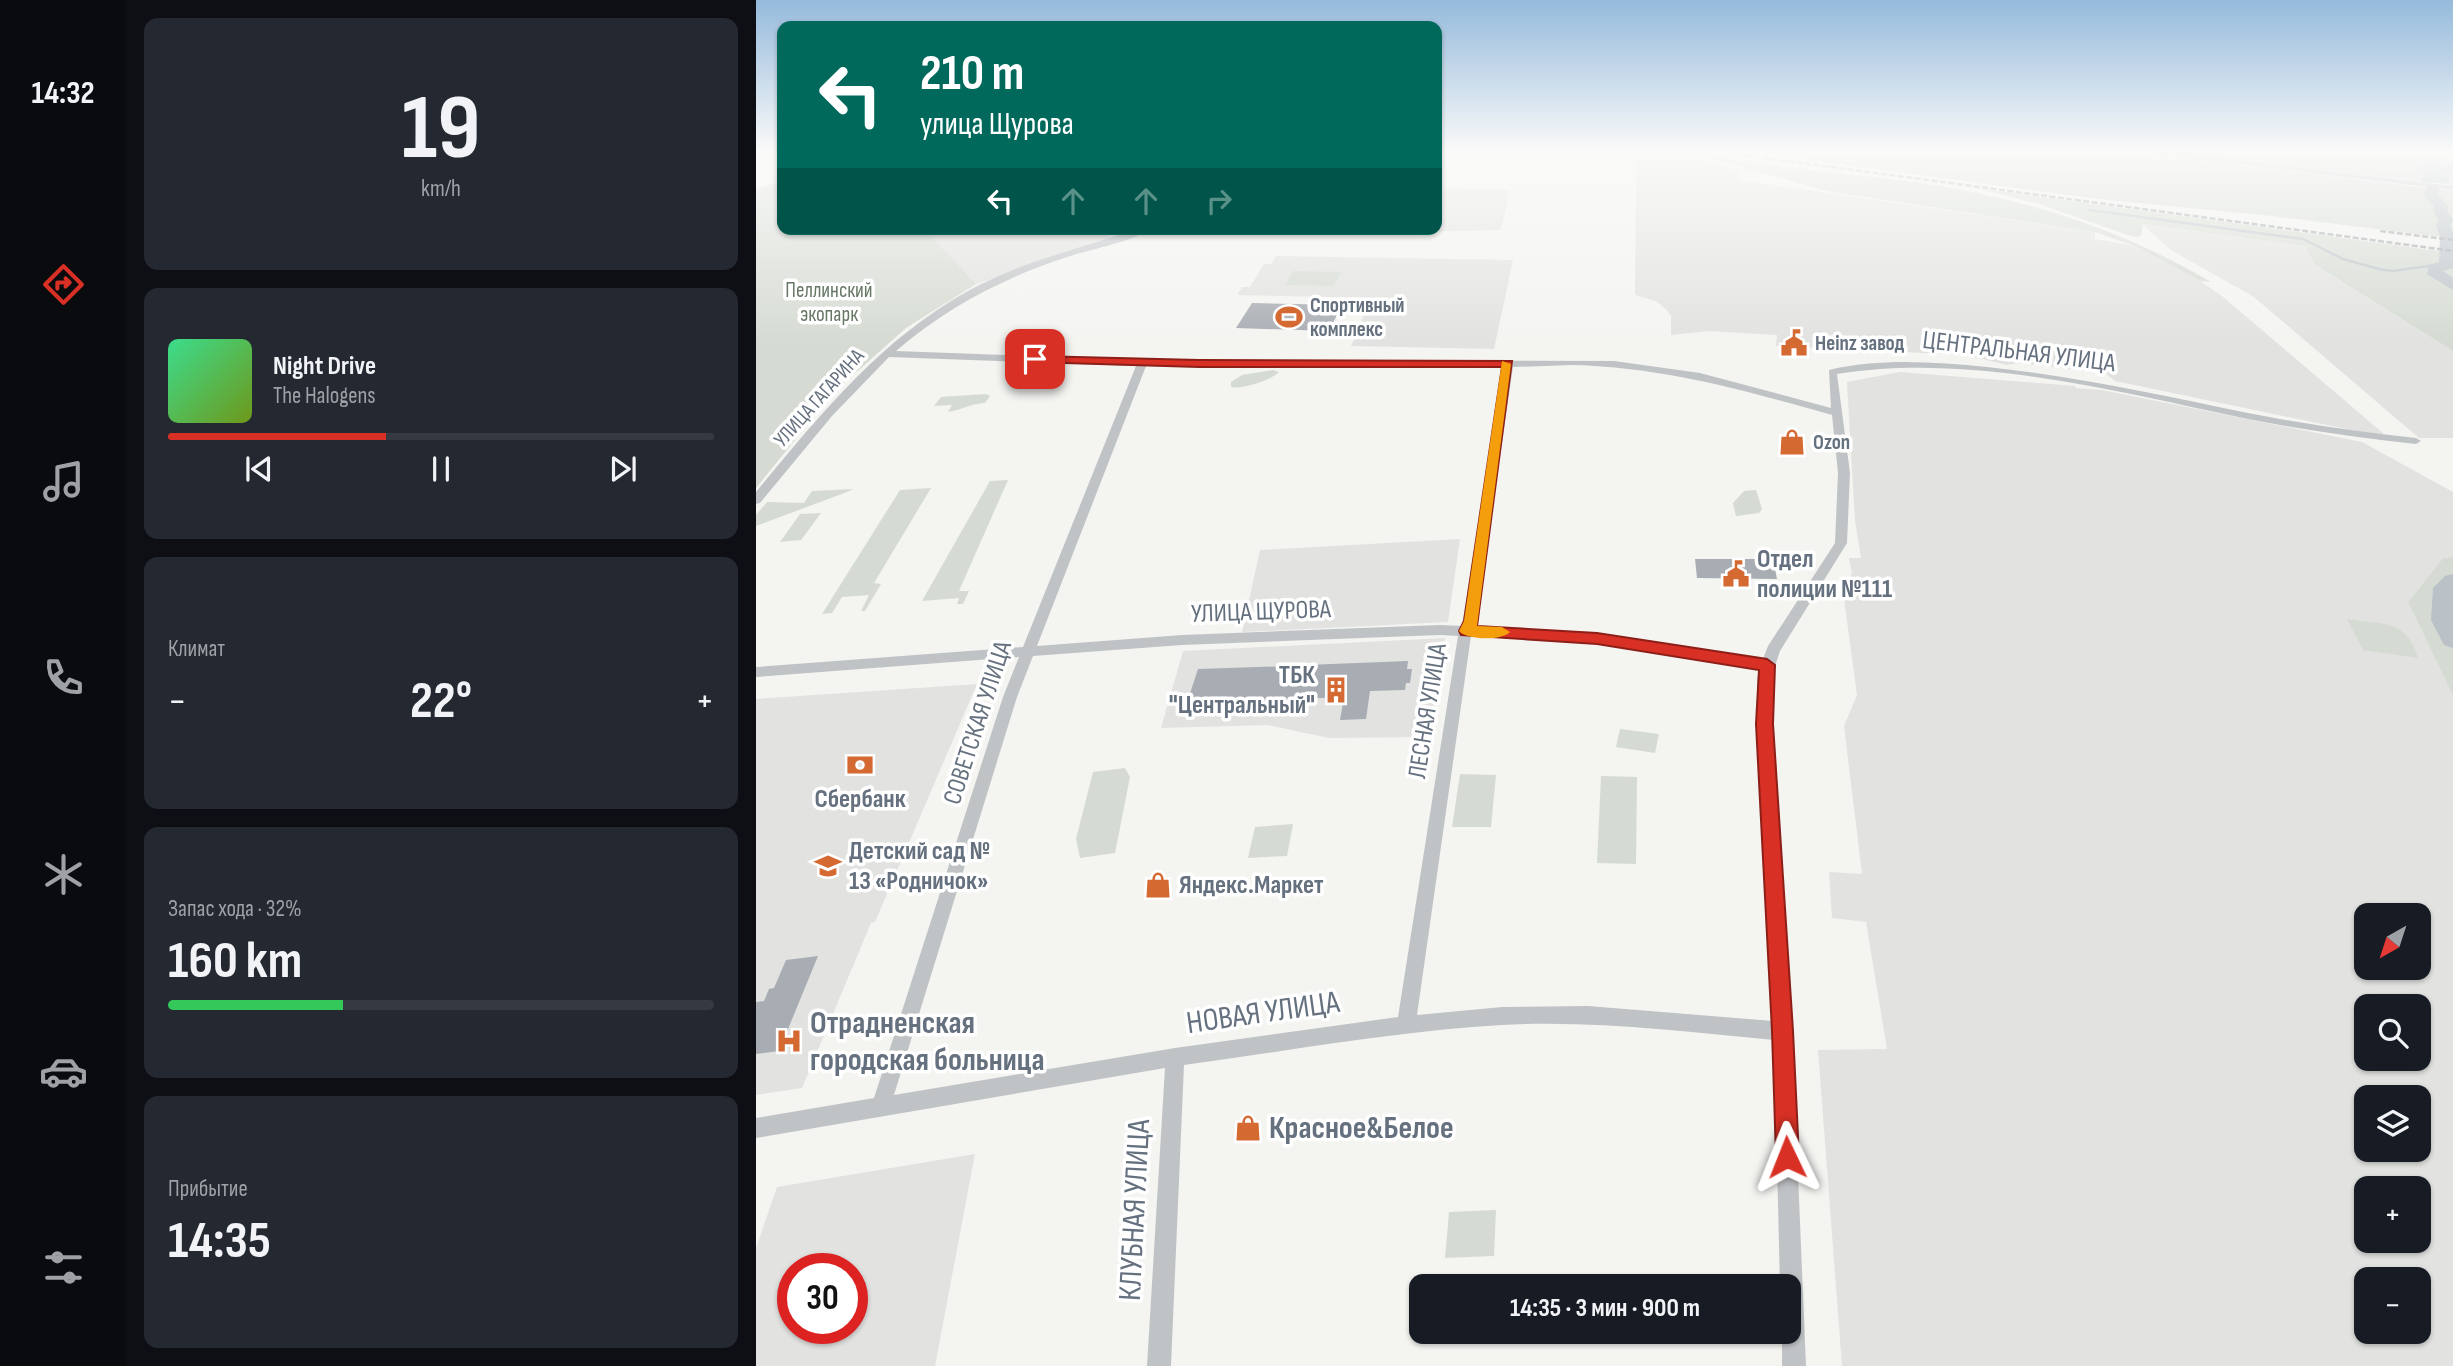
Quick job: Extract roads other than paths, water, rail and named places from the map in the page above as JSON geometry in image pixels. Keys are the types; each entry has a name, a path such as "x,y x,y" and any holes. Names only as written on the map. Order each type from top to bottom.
{"street":[{"name":"УЛИЦА ГАГАРИНА","path":"756,500 863,375 886,354 961,300 984,287 1130,235"},
{"path":"886,354 1142,363 1508,364 1545,361 1656,368 1836,413"},
{"name":"СОВЕТСКАЯ УЛИЦА","path":"881,1106 1026,653 1142,363"},
{"name":"ЦЕНТРАЛЬНАЯ УЛИЦА","path":"1794,1366 1783,1031 1765,724 1767,665 1773,650 1841,542 1844,473 1832,372 1913,363 2080,380 2336,432 2416,441"},
{"name":"ЛЕСНАЯ УЛИЦА","path":"1406,1025 1446,746 1463,640 1471,621 1508,364"},
{"name":"УЛИЦА ЩУРОВА","path":"756,672 1195,639 1467,631 1597,638 1767,665"},
{"name":"НОВАЯ УЛИЦА","path":"756,1128 1175,1057 1406,1025 1502,1017 1588,1015 1783,1031"},
{"name":"КЛУБНАЯ УЛИЦА","path":"1159,1366 1175,1057"}],"waterway":[{"path":"2131,216 2303,239 2343,259 2379,269 2392,271 2436,265 2453,266"},
{"path":"2443,216 2446,221 2443,226 2448,236 2447,265 2435,268 2435,274 2453,285"},
{"path":"2453,582 2445,588 2443,620 2453,639"}],"railway":[{"path":"2192,216 2453,251"},
{"path":"2380,231 2453,240"}],"place":[{"name":"Спортивный комплекс","path":"1289,317"},
{"name":"Heinz завод","path":"1794,343"},
{"name":"Ozon","path":"1792,442"},
{"name":"Отдел полиции №111","path":"1736,574"},
{"name":"ТБК \"Центральный\"","path":"1336,690"},
{"name":"Сбербанк","path":"860,765"},
{"name":"Детский сад № 13 «Родничок»","path":"828,866"},
{"name":"Яндекс.Маркет","path":"1158,885"},
{"name":"Отрадненская городская больница","path":"789,1041"},
{"name":"Красное&Белое","path":"1248,1128"}],"park label":[{"name":"Пеллинский экопарк","path":"829,302"}]}
